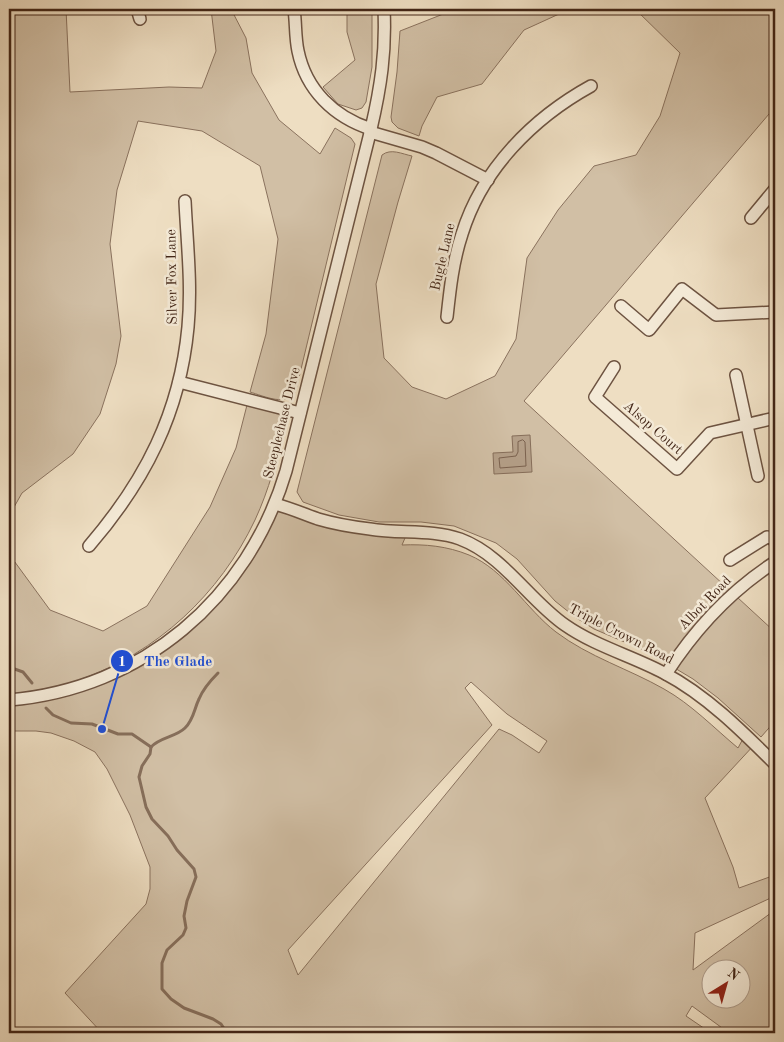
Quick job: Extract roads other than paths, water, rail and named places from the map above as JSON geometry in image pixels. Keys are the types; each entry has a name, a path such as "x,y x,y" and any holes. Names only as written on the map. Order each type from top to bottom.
{"street":[{"path":"294,9 298,54 318,95 343,117 370,130 436,153 488,180"},
{"name":"Steeplechase Drive","path":"9,700 53,694 87,684 133,664 171,639 200,615 220,593 238,571 262,532 275,504 286,471 370,130 381,82 385,51 384,9"},
{"name":"Bugle Lane","path":"447,317 451,284 462,233 470,211 488,180 500,162 534,125 560,105 591,86"},
{"path":"751,218 775,189"},
{"name":"Silver Fox Lane","path":"89,546 127,498 144,470 169,416 180,382 188,327 189,296 185,201"},
{"path":"621,306 650,330 682,289 716,315 775,312"},
{"name":"Alsop Court","path":"614,367 595,397 677,469 710,433 775,418"},
{"path":"736,375 758,476"},
{"path":"180,382 300,413"},
{"name":"Triple Crown Road","path":"275,504 319,519 348,526 373,530 432,533 462,540 490,556 548,612 567,626 590,639 666,674 718,711 775,764"},
{"path":"730,560 767,537 772,538 775,542"},
{"name":"Albot Road","path":"666,674 699,628 719,606 740,587 775,562"}],"water":[{"path":"530,435 532,472 494,474 493,453 513,452 512,436"}],"waterway":[{"path":"9,667 23,672 32,683"},
{"path":"151,747 159,741 181,731 188,725 203,692 218,673"},
{"path":"46,708 53,715 71,723 92,724 118,734 132,734 151,747"},
{"path":"151,747 150,754 142,766 139,777 146,807 152,819 194,869 196,877 187,901 184,916 186,928 183,935 167,950 162,963 162,989 171,999 184,1008 221,1024 227,1033"}],"place":[{"name":"The Glade","path":"102,729"}]}
